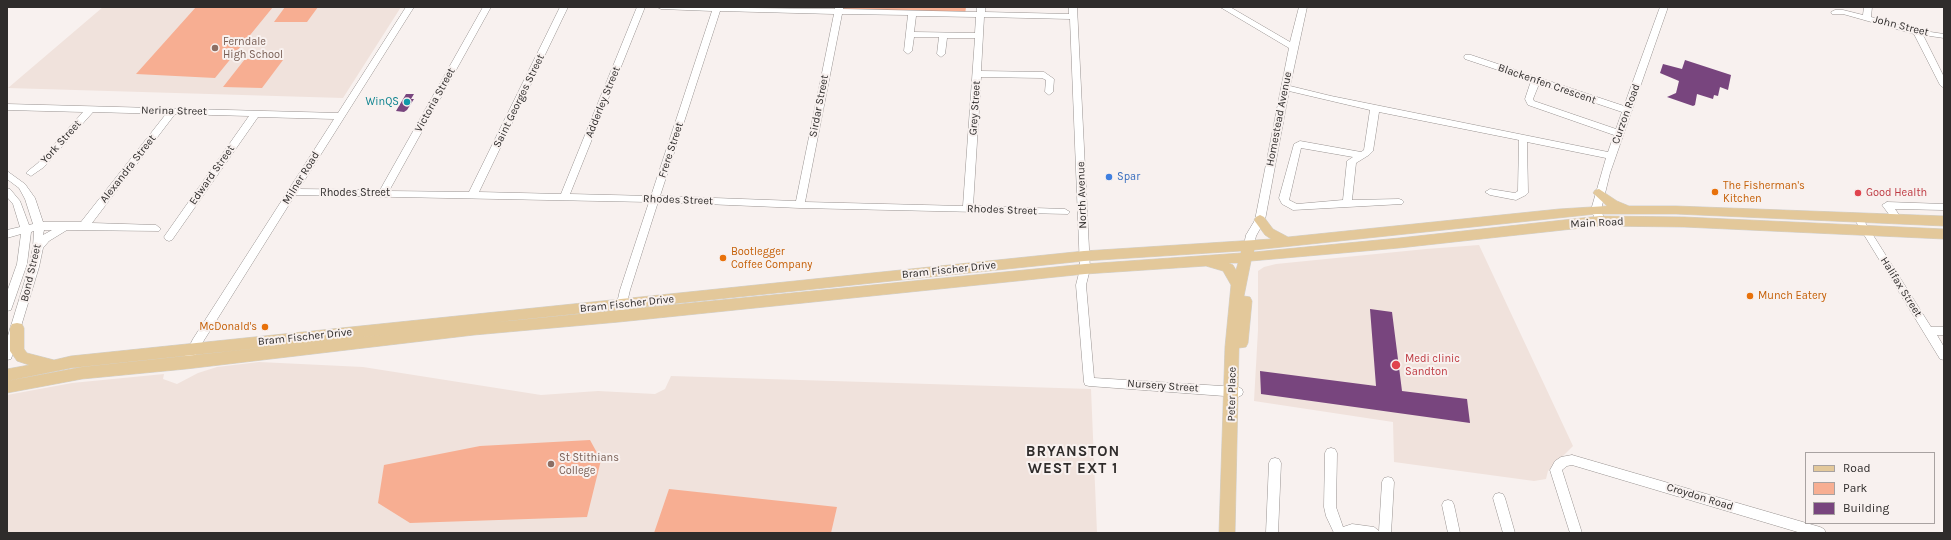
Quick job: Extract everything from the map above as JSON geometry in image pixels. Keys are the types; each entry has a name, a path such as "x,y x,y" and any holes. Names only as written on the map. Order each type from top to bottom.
{"main road":[{"path":"1599,193 1613,204 1626,210"},
{"name":"Main Road","path":"1250,251 1399,243 1598,216 1626,210 1719,211 1944,221"},
{"name":"Main Road","path":"1250,251 1288,242 1506,218 1598,216 1684,222 1944,234"},
{"path":"1257,225 1288,242"},
{"name":"Bram Fischer Drive","path":"1084,262 1203,261 1250,251"},
{"name":"Bram Fischer Drive","path":"7,375 71,362 316,336 620,311 1084,262 1250,251"},
{"name":"Peter Place","path":"1233,533 1233,333 1238,285 1250,251"},
{"name":"Peter Place","path":"1227,533 1234,391 1250,251"},
{"path":"1203,261 1216,263 1228,268 1238,285"},
{"name":"Bram Fischer Drive","path":"7,387 82,373 186,363 458,332 620,311"},
{"path":"17,328 18,351 22,357 38,362 71,362"}],"street":[{"name":"Milner Road","path":"186,363 292,192 410,7"},
{"name":"Victoria Street","path":"383,193 487,7"},
{"name":"Saint Georges Street","path":"474,194 564,7"},
{"name":"Adderley Street","path":"564,197 642,7"},
{"path":"661,7 838,9 912,12 1074,12"},
{"name":"Frere Street","path":"620,311 717,7"},
{"path":"1224,7 1293,47"},
{"name":"Homestead Avenue","path":"1250,251 1251,235 1257,225 1293,47 1303,7"},
{"name":"Curzon Road","path":"1598,216 1599,193 1611,155 1664,7"},
{"path":"1867,18 1868,7"},
{"name":"Sirdar Street","path":"800,205 838,9"},
{"name":"Grey Street","path":"968,209 981,11"},
{"path":"908,51 912,12"},
{"name":"North Avenue","path":"1074,12 1084,262 1081,285 1089,382"},
{"name":"John Street","path":"1834,12 1843,12 1917,32 1944,36"},
{"path":"1917,32 1944,85"},
{"path":"910,34 979,36"},
{"path":"941,54 943,35"},
{"name":"Blackenfen Crescent","path":"1468,57 1627,110"},
{"path":"977,74 1044,75 1050,79 1049,92"},
{"path":"1536,80 1529,99 1531,103 1618,133"},
{"path":"1285,90 1322,100 1331,99 1611,155"},
{"name":"Nerina Street","path":"7,107 340,116"},
{"path":"1347,203 1352,161 1367,152 1375,108"},
{"name":"York Street","path":"31,173 41,165 91,109"},
{"name":"Alexandra Street","path":"84,226 173,111"},
{"name":"Edward Street","path":"169,237 256,113"},
{"path":"1490,192 1516,197 1523,193 1524,138"},
{"path":"1361,155 1304,143 1297,146 1284,198 1285,202 1296,208 1347,203 1399,202"},
{"name":"Bond Street","path":"7,174 22,186 30,198 39,226 38,247 17,328 7,356"},
{"name":"Bond Street","path":"7,191 17,203 26,230 23,258 7,308"},
{"name":"Rhodes Street","path":"292,192 474,194 1065,212"},
{"path":"1897,219 1887,205 1944,207"},
{"name":"Halifax Street","path":"1858,218 1928,331 1939,340 1944,356"},
{"path":"7,234 39,226 84,226 156,230"},
{"path":"38,247 46,238 65,226"},
{"path":"1928,331 1944,331"},
{"name":"Nursery Street","path":"1089,382 1234,391"},
{"path":"1332,453 1330,507 1332,516 1340,533"},
{"name":"Croydon Road","path":"1576,533 1556,470 1559,465 1565,461 1580,461 1820,533"},
{"path":"1272,533 1275,463"},
{"path":"1385,533 1388,482"},
{"path":"1499,498 1509,533"},
{"path":"1448,505 1454,533"},
{"path":"1343,533 1352,529 1374,533"}],"shaded area":[{"name":"Ferndale High School","path":"103,7 401,7 343,98 8,88"},
{"name":"Medi clinic Sandton","path":"1479,245 1573,446 1548,471 1546,479 1534,481 1394,462 1393,422 1254,401 1258,330 1258,271 1264,267 1276,264"},
{"name":"St Stithians College","path":"259,362 363,367 541,395 598,391 655,394 665,389 671,376 1091,389 1097,533 7,533 7,395 72,383 164,374 163,379 177,384 198,373 217,367"}],"green space":[{"path":"196,7 273,7 215,78 136,74"},
{"path":"285,7 318,7 307,22 274,22"},
{"path":"837,7 966,7 965,15 836,12"},
{"path":"245,59 283,60 262,88 223,87"},
{"path":"590,440 601,460 587,517 410,523 378,503 384,465 480,446"},
{"path":"669,489 837,507 831,533 654,533"}],"building":[{"path":"1685,60 1731,75 1728,90 1720,87 1718,96 1714,95 1713,99 1697,94 1695,105 1693,106 1667,97 1676,93 1679,81 1660,73 1663,64 1682,69"},
{"name":"WinQS","path":"406,94 414,94 411,99 414,99 404,112 396,111"},
{"name":"Medi clinic Sandton","path":"1370,309 1392,312 1402,391 1467,399 1470,423 1261,394 1260,371 1376,386"}],"place":[{"name":"Ferndale High School","path":"215,48"},
{"name":"WinQS","path":"407,102"},
{"name":"Spar","path":"1109,177"},
{"name":"The Fisherman's Kitchen","path":"1715,192"},
{"name":"Good Health","path":"1858,193"},
{"name":"Bootlegger Coffee Company","path":"723,258"},
{"name":"Munch Eatery","path":"1750,296"},
{"name":"McDonald's","path":"265,327"},
{"name":"Medi clinic Sandton","path":"1396,365"},
{"name":"St Stithians College","path":"551,464"}],"district":[{"name":"BRYANSTON WEST EXT 1","path":"1073,460"}]}
